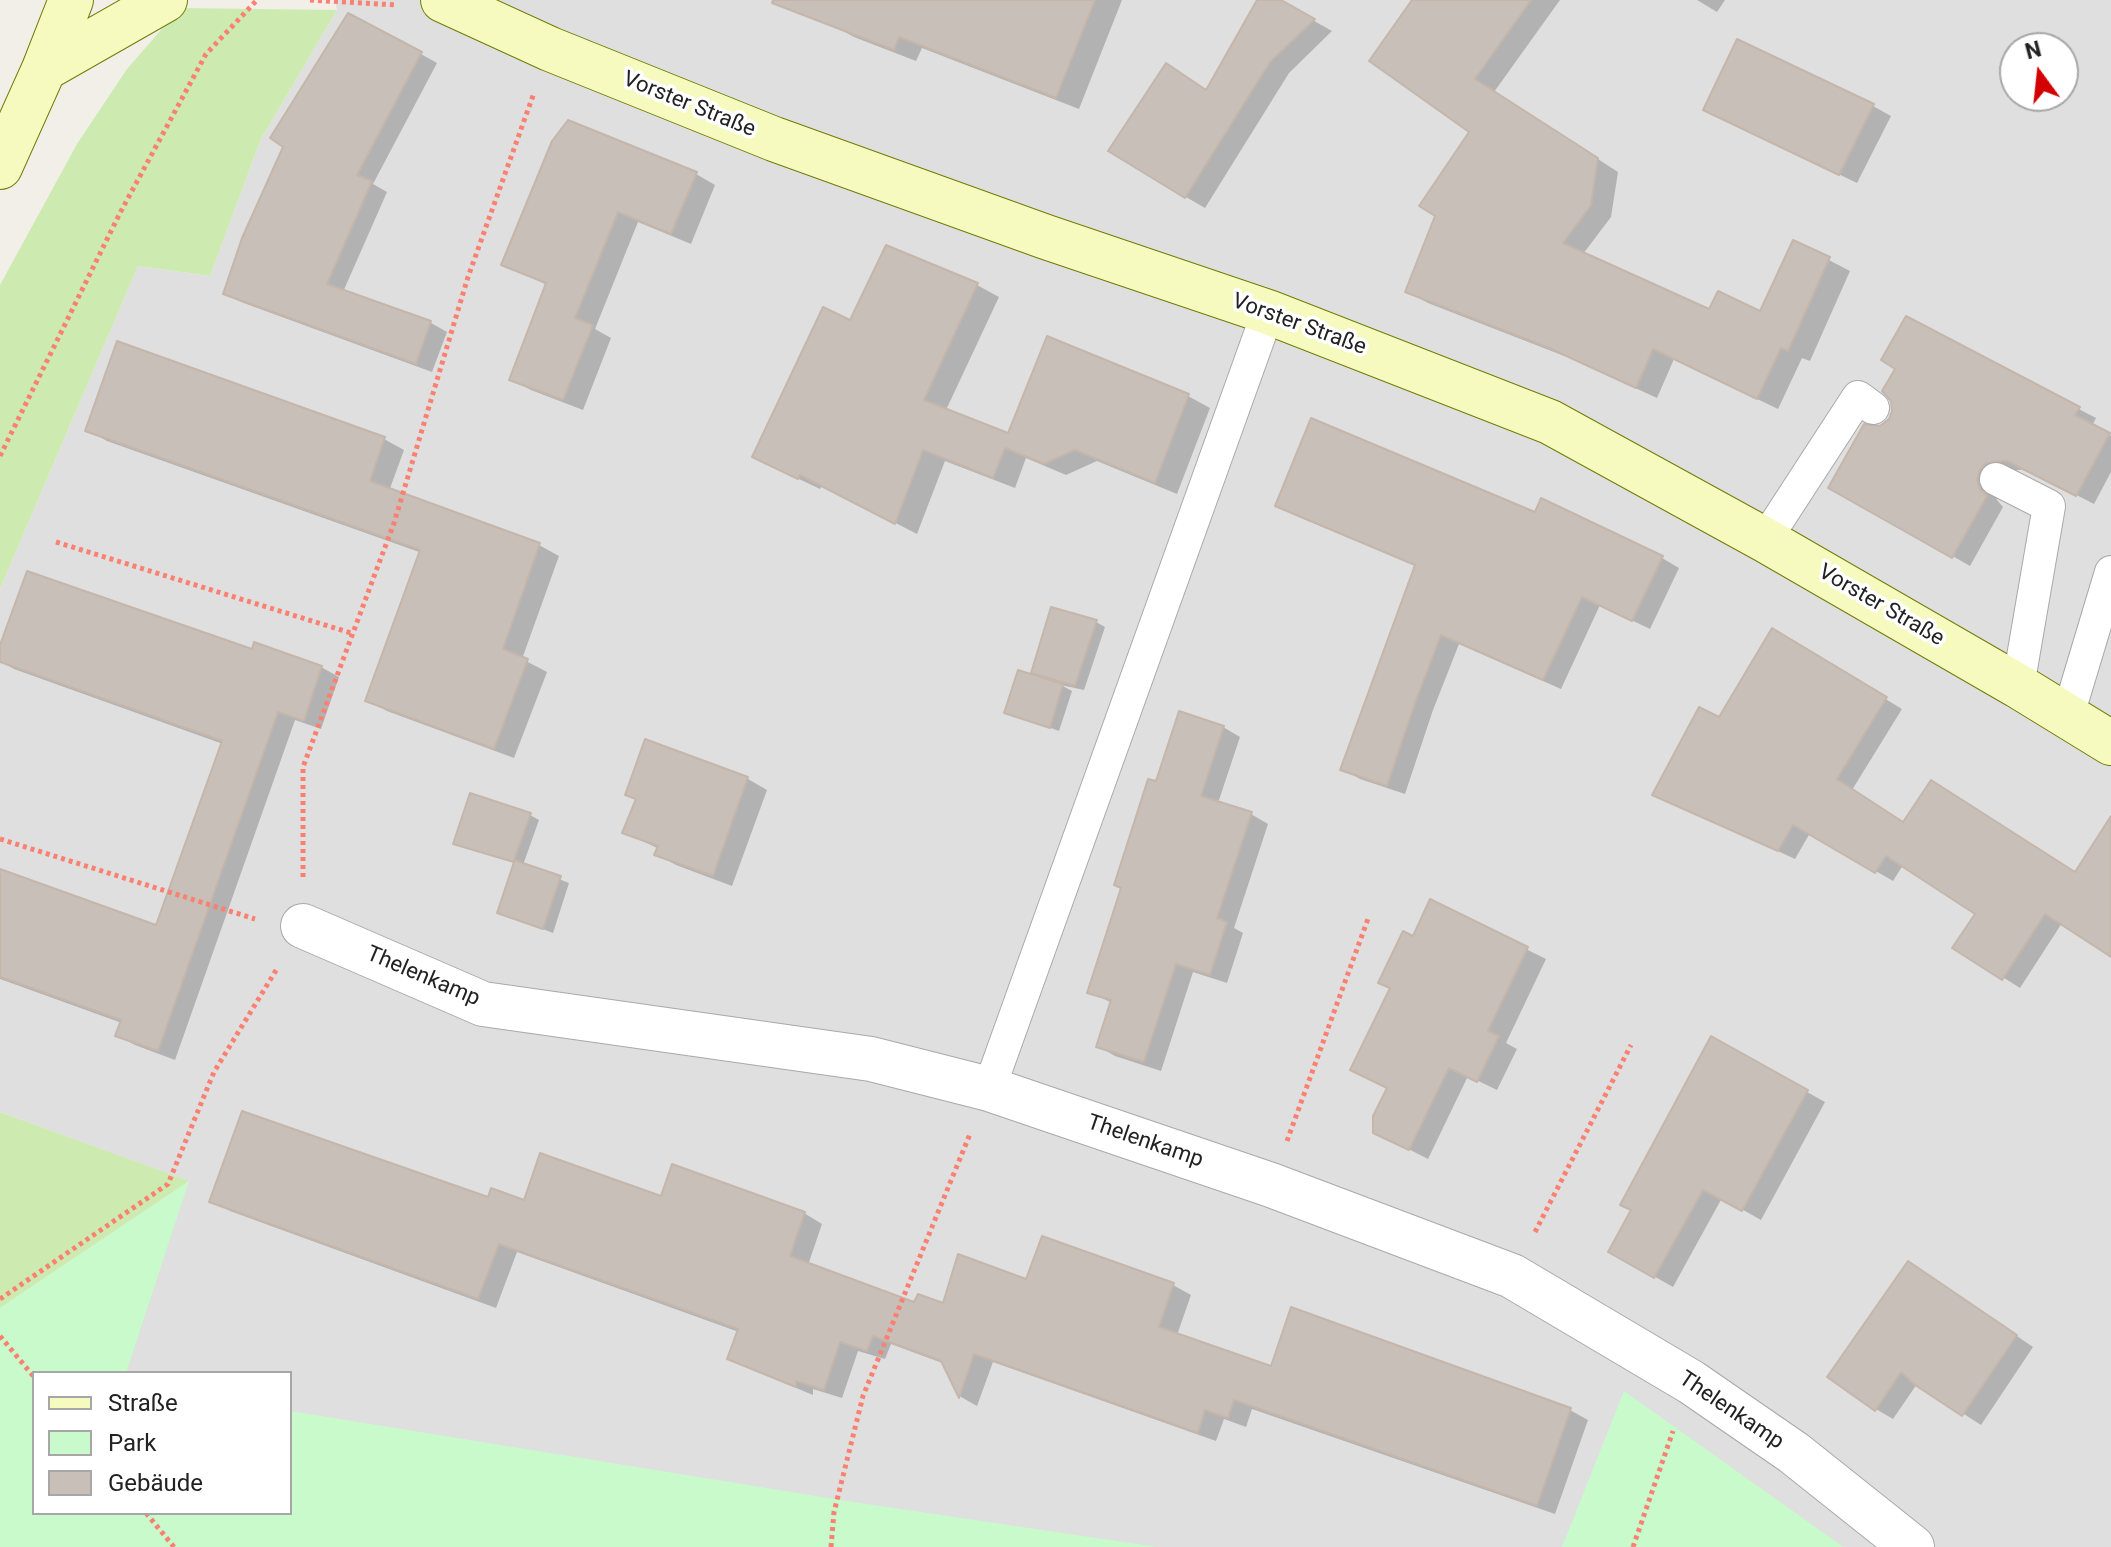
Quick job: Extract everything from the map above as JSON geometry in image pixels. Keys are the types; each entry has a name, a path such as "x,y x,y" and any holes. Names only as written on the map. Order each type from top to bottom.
{"main road":[{"path":"0,167 71,0"},
{"path":"44,69 165,0"},
{"name":"Vorster Straße","path":"450,3 550,49 774,139 1046,237 1268,312 1550,422 1765,540 2111,743"}],"street":[{"name":"Thelenkamp","path":"303,926 483,1004 871,1059 989,1089 1271,1185 1512,1276 1691,1382 1794,1453 1912,1547"}],"lane":[{"path":"989,1089 1268,312"},
{"path":"1765,540 1858,397 1873,408"},
{"path":"1996,479 2049,506 2018,686"},
{"path":"2068,715 2111,572"}],"path":[{"path":"0,456 120,213 206,54 257,0"},
{"path":"310,0 450,3"},
{"path":"0,1299 168,1184 214,1072 303,926 303,767 394,523 468,277 550,49"},
{"path":"56,542 351,633"},
{"path":"0,839 243,917 303,926"},
{"path":"1271,1185 1369,916"},
{"path":"1512,1276 1631,1045"},
{"path":"831,1547 834,1512 863,1396 989,1089"},
{"path":"0,1336 32,1375"},
{"path":"1633,1547 1691,1382"},
{"path":"148,1515 174,1547"}],"shaded area":[{"path":"335,0 2111,0 2111,1547 0,1547 0,1308 188,1181 0,1112 0,589 138,266 210,276 261,139 337,10"}],"green space":[{"path":"180,8 337,10 261,139 210,276 138,266 0,589 0,285 77,144 127,69"},
{"path":"0,1112 189,1181 0,1308"},
{"path":"189,1181 127,1371 32,1371 32,1515 292,1515 292,1411 853,1502 1157,1547 0,1547 0,1308"},
{"path":"1624,1391 1842,1546 1843,1547 1562,1547"}],"building":[{"path":"773,0 1095,0 1056,98 899,37 894,50 772,3"},
{"path":"1257,0 1281,0 1315,19 1270,62 1185,198 1108,151 1166,63 1206,90"},
{"path":"1412,0 1531,0 1475,79 1598,158 1591,205 1563,243 1709,309 1718,291 1760,311 1793,240 1830,257 1788,351 1781,348 1757,399 1653,349 1636,388 1549,348 1405,292 1435,216 1419,206 1469,132 1369,61"},
{"path":"348,13 422,52 357,175 372,181 327,284 431,321 416,364 223,294 242,238 283,147 270,138"},
{"path":"1737,39 1874,104 1839,175 1703,110"},
{"path":"568,120 697,172 671,234 618,212 575,318 593,325 563,400 509,380 546,283 501,265 552,141"},
{"path":"886,245 978,283 924,400 1008,433 1047,336 1189,394 1155,483 1075,450 1044,464 1005,448 993,478 923,450 895,524 800,475 798,479 752,457 823,307 850,320"},
{"path":"1906,316 2080,407 2075,415 2110,433 2076,496 2007,461 1986,463 1977,479 1980,489 1987,496 1952,558 1828,488 1864,424 1880,426 1889,419 1891,401 1882,391 1895,369 1881,360"},
{"path":"117,341 385,437 370,481 540,543 503,649 528,659 494,749 365,701 420,550 85,431"},
{"path":"1311,418 1535,512 1541,498 1663,556 1632,621 1582,597 1543,680 1441,635 1387,786 1340,770 1415,565 1275,506"},
{"path":"27,571 252,649 254,642 322,666 304,721 278,712 158,1051 115,1036 121,1020 0,977 0,869 156,925 222,741 0,662 0,645"},
{"path":"1051,607 1097,620 1075,686 1031,673"},
{"path":"1772,628 1887,697 1837,779 1903,822 1931,780 2075,872 2111,816 2111,957 2045,914 2002,980 1952,948 1975,914 1886,856 1875,873 1793,825 1778,851 1652,795 1699,707 1719,717"},
{"path":"1018,670 1063,684 1050,728 1004,713"},
{"path":"1179,711 1224,726 1201,796 1252,812 1217,918 1227,922 1210,975 1176,964 1144,1062 1096,1047 1111,1000 1087,993 1121,888 1114,885 1148,779 1156,781"},
{"path":"645,739 748,777 713,876 654,855 658,846 622,833 636,799 625,795"},
{"path":"470,793 531,813 514,860 561,876 543,929 497,913 514,862 453,844"},
{"path":"1430,899 1528,947 1488,1031 1499,1036 1477,1082 1449,1068 1409,1150 1373,1133 1373,1116 1387,1088 1350,1070 1390,988 1378,983 1403,931 1413,936"},
{"path":"1711,1036 1808,1090 1742,1211 1703,1190 1654,1278 1608,1252 1631,1210 1620,1205"},
{"path":"242,1111 488,1197 491,1188 524,1200 540,1153 661,1196 672,1164 805,1212 790,1256 914,1302 918,1294 943,1303 958,1254 1026,1279 1042,1236 1174,1283 1159,1327 1271,1366 1291,1307 1571,1408 1537,1506 1234,1400 1228,1418 1205,1410 1198,1433 974,1354 959,1398 941,1361 873,1336 867,1351 840,1342 824,1390 796,1381 796,1387 727,1359 738,1329 499,1244 478,1299 209,1202"},
{"path":"1908,1261 2017,1335 1962,1416 1901,1372 1875,1411 1827,1377"}]}
